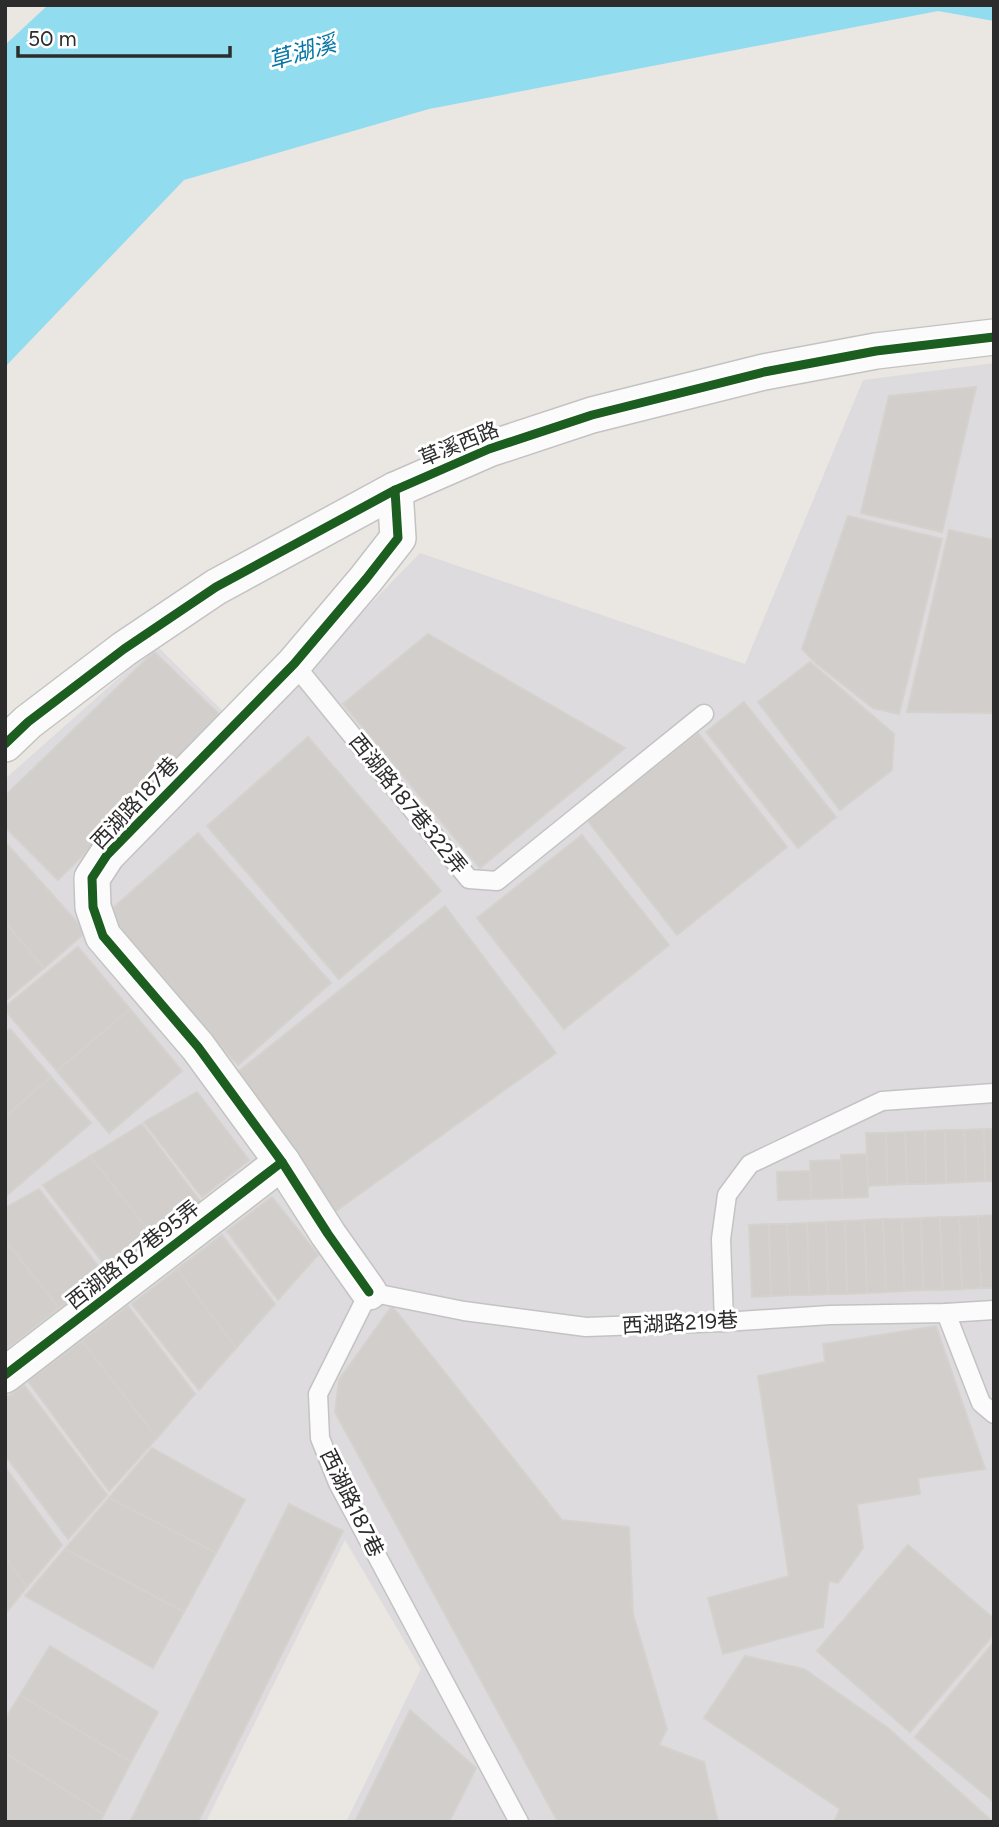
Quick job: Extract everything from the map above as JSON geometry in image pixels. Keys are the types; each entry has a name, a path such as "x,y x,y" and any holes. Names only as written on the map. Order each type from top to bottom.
{"street":[{"name":"草溪西路","path":"5,744 28,722 124,649 216,587 395,490 489,449 592,415 776,370 876,351 994,337"},
{"name":"西湖路187巷","path":"369,1292 282,1162 198,1047 103,936 93,907 92,878 107,855 294,664 366,579 398,538 395,490"},
{"name":"西湖路187巷95弄","path":"5,1376 282,1162"}],"lane":[{"name":"西湖路187巷322弄","path":"294,664 469,879 482,881 497,881 704,714"},
{"path":"724,1322 721,1239 727,1195 750,1164 882,1101 994,1093"},
{"name":"西湖路219巷","path":"369,1292 464,1311 586,1327 994,1310"},
{"name":"西湖路187巷","path":"369,1292 318,1394 320,1438 338,1483 519,1822"},
{"path":"946,1313 981,1402 994,1414"}],"shaded area":[{"path":"994,363 994,1822 346,1822 421,1669 345,1540 206,1822 5,1822 5,779 156,645 245,733 420,553 745,664 863,380"}],"water":[{"name":"草湖溪","path":"48,5 994,5 994,21 938,11 429,109 184,180 5,367 5,45"}],"building":[{"path":"976,387 942,532 861,513 889,396"},
{"path":"848,516 942,539 899,714 873,708 802,649"},
{"path":"949,530 994,540 994,713 907,712"},
{"path":"428,634 625,748 480,868 343,704"},
{"path":"154,652 221,716 58,880 5,827 5,796"},
{"path":"810,662 894,734 892,770 840,810 758,702"},
{"path":"744,702 836,817 798,848 706,732"},
{"path":"698,733 787,847 677,935 587,820"},
{"path":"308,737 441,891 339,979 207,826"},
{"path":"198,833 331,983 238,1065 105,915"},
{"path":"582,835 669,945 564,1029 477,918"},
{"path":"5,842 86,932 44,968 5,922"},
{"path":"445,906 556,1053 333,1213 238,1072"},
{"path":"5,922 44,968 5,1001"},
{"path":"78,947 130,1009 57,1071 5,1007"},
{"path":"130,1009 182,1071 109,1133 57,1071"},
{"path":"10,1029 51,1077 5,1117 5,1033"},
{"path":"51,1077 91,1123 6,1196 5,1117"},
{"path":"197,1092 249,1160 202,1197 144,1122"},
{"path":"142,1124 200,1201 153,1236 90,1156"},
{"path":"984,1129 994,1129 994,1181 985,1181"},
{"path":"984,1129 985,1181 966,1182 964,1130"},
{"path":"945,1130 964,1130 966,1182 946,1183"},
{"path":"945,1130 946,1183 926,1184 925,1131"},
{"path":"925,1131 926,1184 907,1184 905,1132"},
{"path":"905,1132 907,1184 887,1185 886,1133"},
{"path":"866,1133 886,1133 887,1185 868,1186"},
{"path":"867,1154 868,1197 842,1198 841,1155"},
{"path":"90,1156 153,1236 109,1270 43,1185"},
{"path":"841,1160 842,1198 811,1199 810,1161"},
{"path":"810,1171 811,1199 778,1200 777,1172"},
{"path":"39,1189 104,1274 59,1308 5,1240 5,1208"},
{"path":"272,1197 318,1255 278,1300 227,1231"},
{"path":"994,1215 994,1288 981,1288 978,1216"},
{"path":"978,1216 981,1288 962,1289 959,1217"},
{"path":"940,1217 943,1290 923,1290 921,1218"},
{"path":"940,1217 959,1217 962,1289 943,1290"},
{"path":"921,1218 923,1290 904,1291 902,1219"},
{"path":"883,1219 886,1292 867,1293 864,1220"},
{"path":"883,1219 902,1219 904,1291 886,1292"},
{"path":"864,1220 867,1293 847,1294 845,1221"},
{"path":"845,1221 847,1294 828,1294 826,1222"},
{"path":"826,1222 828,1294 809,1295 807,1223"},
{"path":"807,1223 809,1295 790,1295 787,1224"},
{"path":"769,1224 771,1296 752,1297 749,1225"},
{"path":"769,1224 787,1224 790,1295 771,1296"},
{"path":"222,1235 275,1304 236,1348 177,1269"},
{"path":"5,1240 59,1308 5,1350"},
{"path":"177,1269 236,1348 199,1390 132,1304"},
{"path":"128,1306 195,1394 157,1438 82,1341"},
{"path":"392,1306 562,1520 629,1527 633,1614 667,1729 659,1745 704,1762 718,1822 558,1822 335,1412 339,1380"},
{"path":"936,1326 985,1469 918,1478 920,1494 857,1504 863,1548 838,1583 829,1581 823,1627 723,1654 708,1598 789,1576 758,1376 825,1362 823,1344"},
{"path":"82,1341 157,1438 109,1491 28,1381"},
{"path":"24,1385 107,1495 68,1539 5,1455 5,1399"},
{"path":"152,1448 245,1500 216,1553 109,1498"},
{"path":"5,1467 62,1545 27,1587 5,1557"},
{"path":"109,1498 216,1553 184,1612 65,1549"},
{"path":"289,1504 343,1531 198,1822 130,1822"},
{"path":"908,1545 994,1619 994,1634 910,1732 817,1651"},
{"path":"65,1549 184,1612 153,1668 25,1596"},
{"path":"5,1557 27,1587 5,1614"},
{"path":"994,1642 994,1802 915,1737"},
{"path":"50,1646 158,1712 131,1762 20,1695"},
{"path":"745,1656 804,1669 888,1728 993,1822 834,1822 840,1809 704,1718"},
{"path":"20,1695 131,1762 104,1814 5,1753 5,1719"},
{"path":"410,1710 476,1768 449,1822 355,1822"},
{"path":"5,1753 104,1814 100,1822 5,1820"}],"cycle path":[{"path":"5,744 28,722 124,649 216,587 395,490 489,449 592,415 764,372 876,351 994,337"},
{"path":"369,1292 282,1162 198,1047 103,936 93,907 92,878 107,855 294,664 366,579 398,538 395,490"},
{"path":"5,1375 282,1162"}]}
